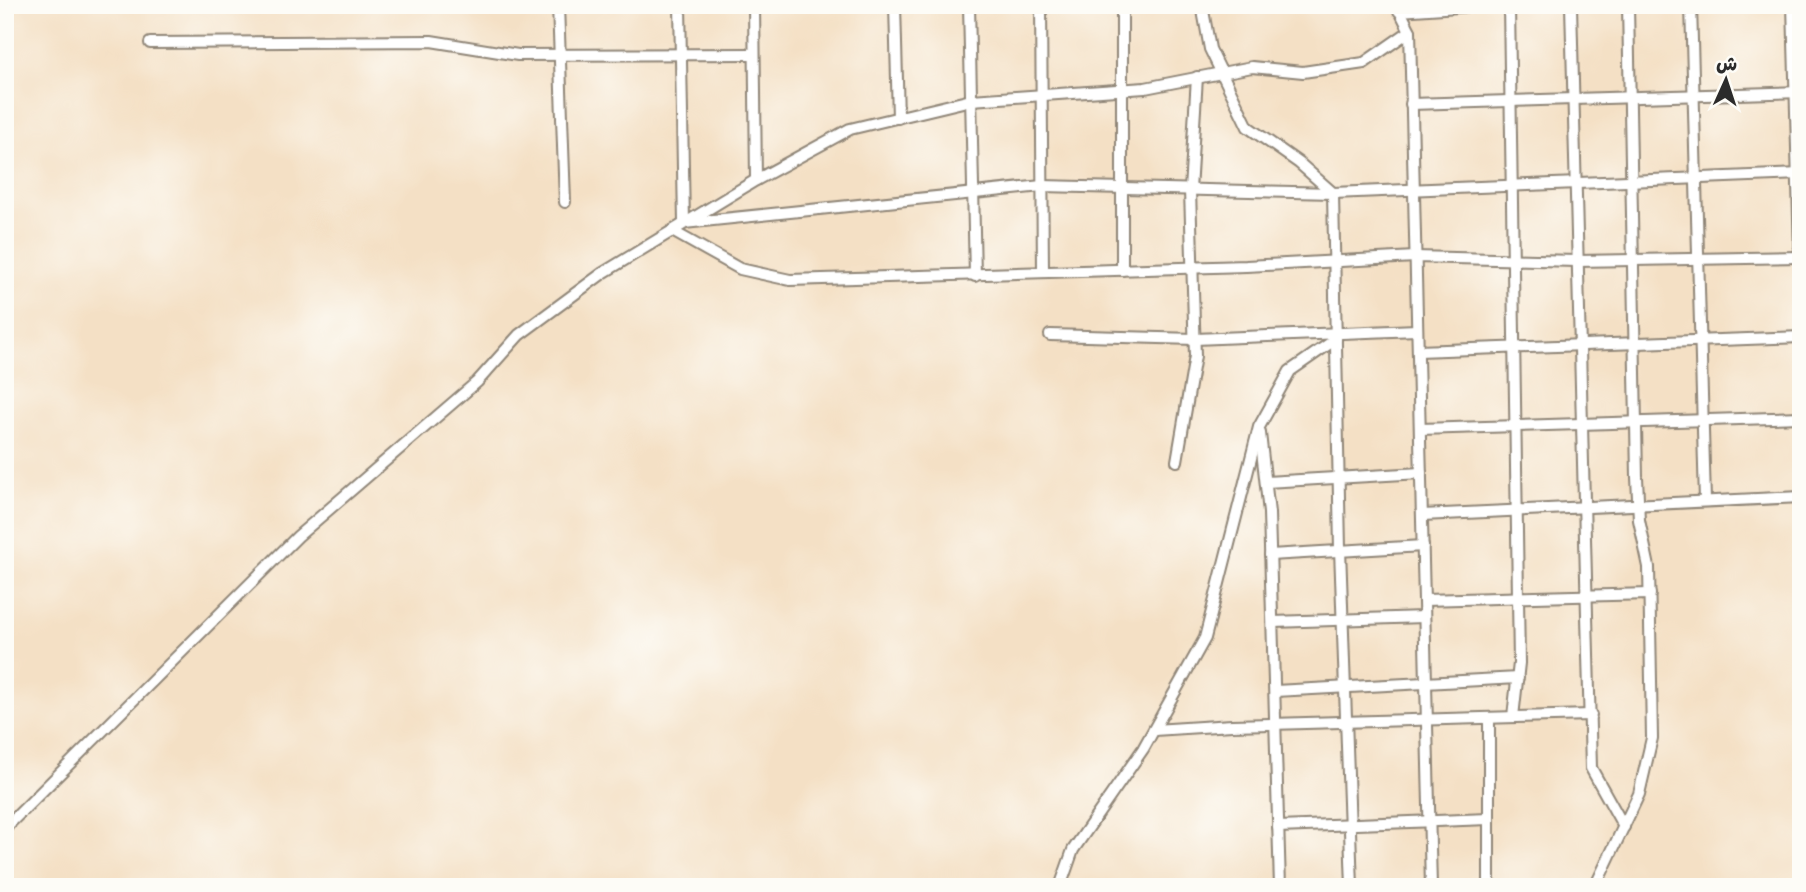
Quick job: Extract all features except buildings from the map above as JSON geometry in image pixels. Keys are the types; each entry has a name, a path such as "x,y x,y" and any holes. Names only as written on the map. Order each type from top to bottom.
{"street":[{"path":"558,5 565,202"},
{"path":"680,5 684,223"},
{"path":"754,5 756,180"},
{"path":"895,5 898,118"},
{"path":"970,5 975,276"},
{"path":"1041,5 1043,272"},
{"path":"1122,5 1122,270"},
{"path":"1202,5 1210,49 1248,127 1299,163 1333,193 1340,551 1352,887"},
{"path":"1432,887 1410,31 1398,8 1488,5"},
{"path":"1510,5 1518,598 1518,678 1513,717"},
{"path":"1572,5 1591,768 1624,827"},
{"path":"1608,5 1636,5"},
{"path":"1595,887 1639,794 1652,737 1649,567 1638,503 1628,5"},
{"path":"1691,5 1705,501"},
{"path":"1793,5 1798,92 1801,291"},
{"path":"5,828 298,536 477,382 519,335 603,273 756,180 850,129 971,100 1124,89 1252,67 1303,72 1364,63 1410,31"},
{"path":"150,43 431,41 518,55 754,54"},
{"path":"1177,461 1195,356 1190,190 1197,77"},
{"path":"1411,104 1798,92"},
{"path":"684,223 1042,186 1333,193 1799,174"},
{"path":"672,231 740,269 790,280 1194,268 1415,257 1580,261 1800,257"},
{"path":"1050,335 1195,339 1336,336 1417,330"},
{"path":"1060,887 1073,850 1154,730 1205,638 1259,427 1290,371 1336,336"},
{"path":"1418,351 1801,337"},
{"path":"1420,429 1801,417"},
{"path":"1259,427 1266,482 1270,555 1280,887"},
{"path":"1266,482 1421,472"},
{"path":"1422,515 1801,497"},
{"path":"1270,555 1423,546"},
{"path":"1424,600 1650,594"},
{"path":"1273,622 1424,617"},
{"path":"1275,691 1518,678"},
{"path":"1154,730 1591,715"},
{"path":"1489,718 1489,887"},
{"path":"1279,827 1489,819"}]}
